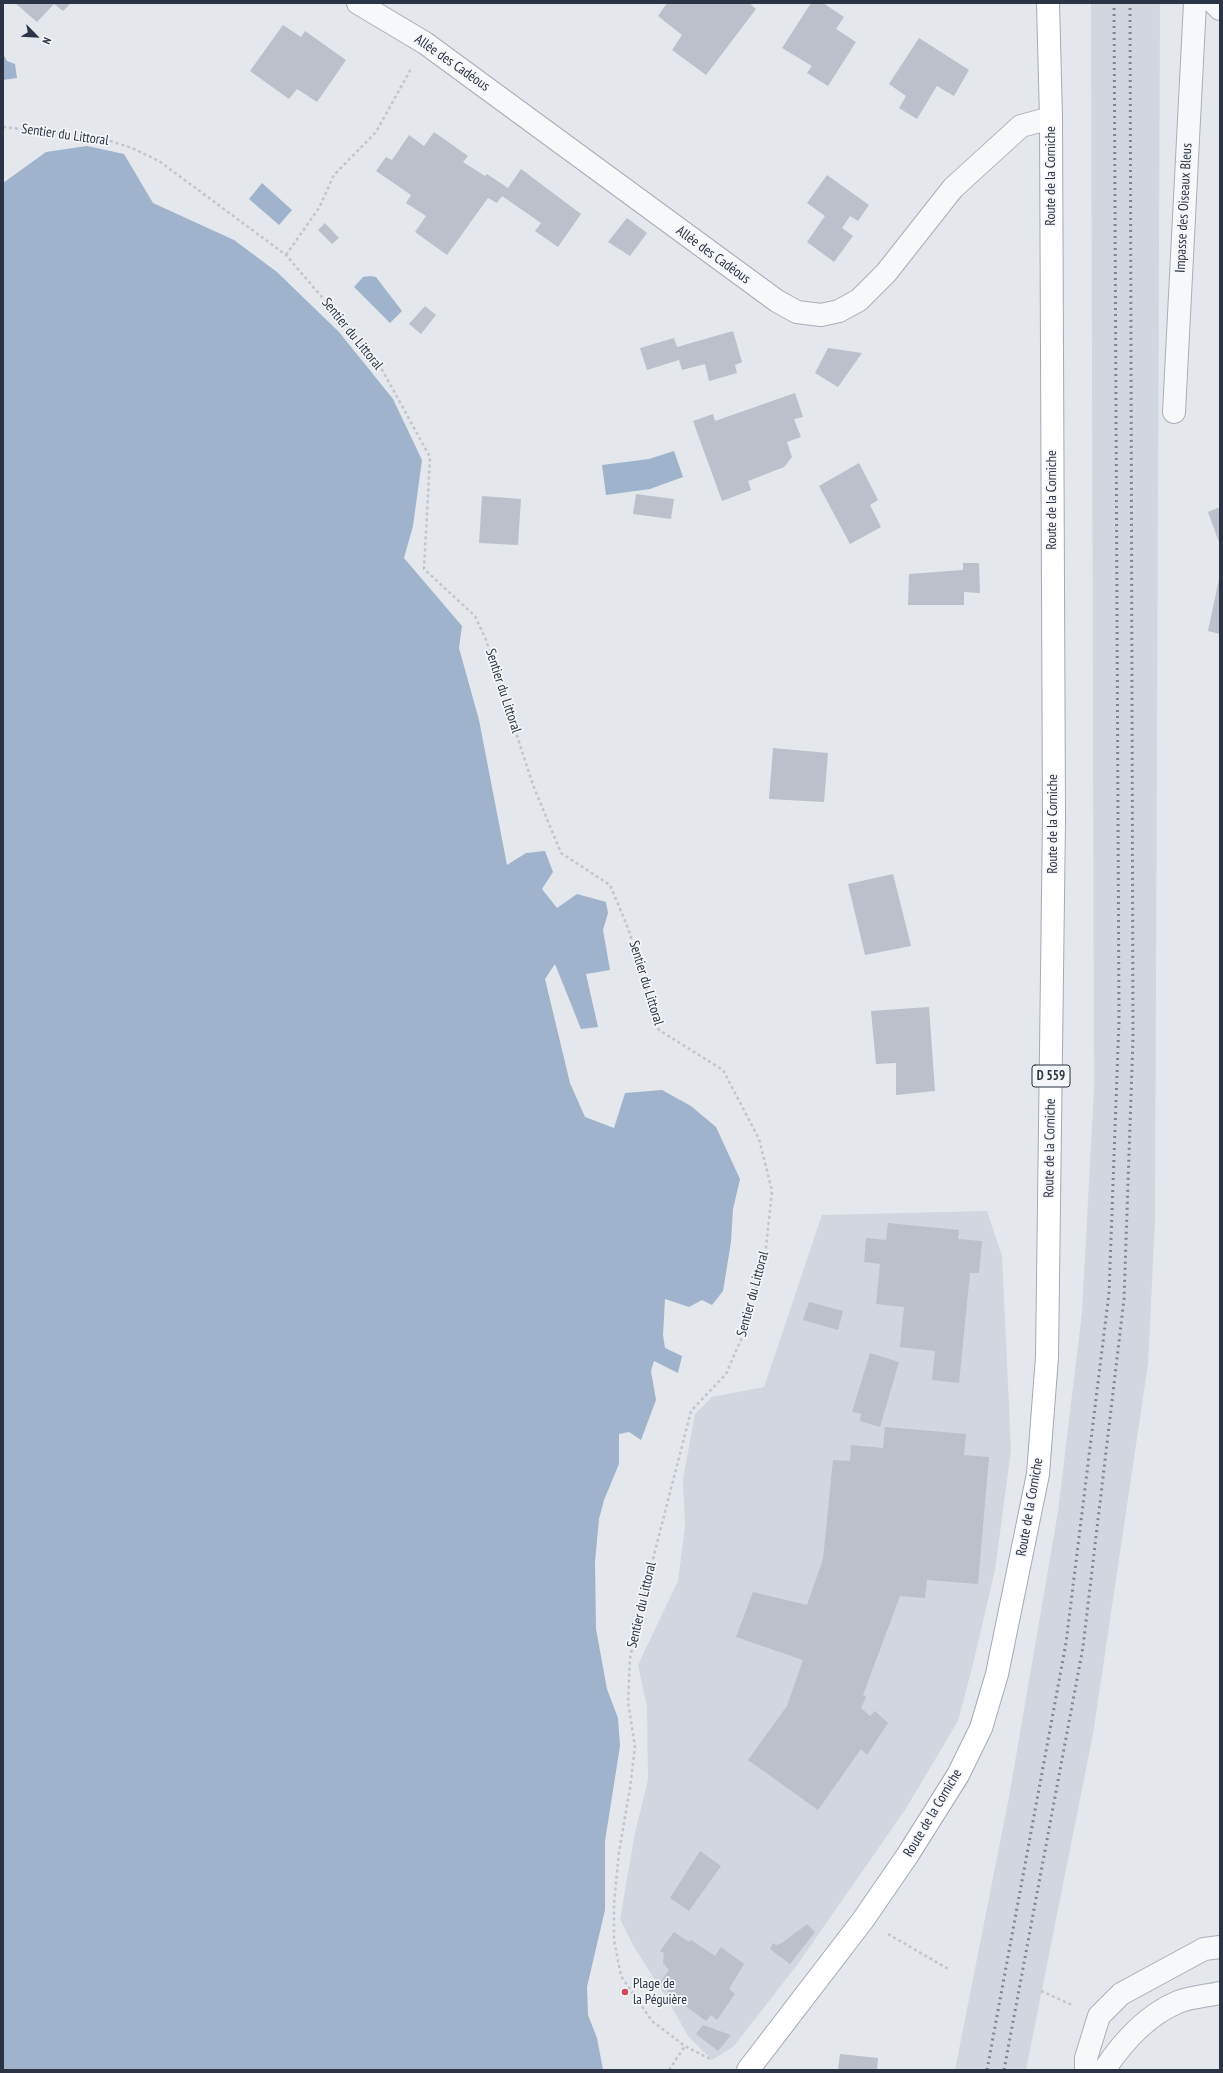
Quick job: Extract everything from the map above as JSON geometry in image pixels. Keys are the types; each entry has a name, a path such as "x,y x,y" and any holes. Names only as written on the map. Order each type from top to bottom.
{"main road":[{"name":"Route de la Corniche","path":"748,2070 863,1920 907,1856 958,1775 981,1728 996,1674 1038,1474 1047,1357 1054,819 1051,118 1048,3"}],"street":[{"name":"Allée des Cadéous","path":"358,3 425,43 777,301 797,312 821,315 839,311 859,300 886,273 953,188 1021,126 1051,118"},
{"name":"Impasse des Oiseaux Bleus","path":"1174,412 1194,3"},
{"path":"1214,3 1220,9"},
{"path":"1086,2070 1086,2058 1099,2016 1122,1994 1204,1949 1220,1947"},
{"path":"1104,2070 1130,2038 1153,2015 1179,2002 1220,1993"}],"path":[{"path":"286,255 319,208 334,175 376,132 425,43"},
{"name":"Sentier du Littoral","path":"3,127 101,138 132,148 159,161 286,255 379,364 430,457 424,569 475,616 486,640 532,786 562,853 610,884 628,928 659,1030 723,1070 759,1139 772,1191 765,1257 743,1335 726,1374 691,1411 654,1555 630,1658 628,1702 635,1746 630,1788 619,1852 614,1903 614,1940 621,1976 652,2021 685,2046"},
{"path":"863,1920 950,1970"},
{"path":"668,2070 685,2046 710,2059"}],"shaded area":[{"path":"1091,3 1160,3 1155,1221 1148,1364 1093,1734 1026,2070 955,2070 1009,1797 1058,1512 1082,1312 1094,1090"},
{"path":"987,1211 1002,1256 1011,1450 995,1570 958,1721 905,1810 797,1965 734,2046 712,2060 688,2036 666,1997 634,1947 620,1919 635,1833 648,1780 647,1707 638,1665 678,1581 685,1527 683,1479 695,1414 712,1397 764,1387 822,1215"}],"water":[{"path":"3,54 7,61 15,64 17,78 3,80"},
{"path":"87,146 124,154 153,203 234,240 277,272 339,332 393,399 422,460 413,526 404,558 462,626 459,648 479,720 507,865 526,853 545,851 553,872 542,889 557,908 577,894 606,902 608,913 603,930 610,970 586,974 598,1027 581,1029 555,964 545,979 570,1083 585,1117 614,1128 625,1093 662,1090 691,1106 716,1127 740,1179 733,1209 731,1242 723,1291 712,1305 702,1300 689,1307 665,1299 663,1335 665,1348 682,1356 678,1373 654,1361 651,1371 656,1400 641,1440 629,1432 619,1434 619,1464 604,1500 599,1519 595,1562 596,1629 607,1689 618,1718 620,1746 605,1841 605,1910 587,1987 588,2015 597,2038 603,2070 3,2070 3,183 46,152"},
{"path":"262,183 292,210 279,225 249,199"},
{"path":"363,277 376,277 402,311 390,323 354,287"},
{"path":"674,451 683,477 650,489 606,495 602,465 649,459"}],"building":[{"path":"15,3 71,3 63,11 54,4 37,22"},
{"path":"667,3 749,3 756,9 706,75 672,50 682,35 658,16"},
{"path":"811,3 823,3 844,17 836,29 856,42 828,86 807,73 812,66 782,48"},
{"path":"283,25 301,37 305,31 346,60 317,102 297,89 289,99 250,71"},
{"path":"919,38 969,70 954,96 937,86 917,119 899,108 906,96 889,84"},
{"path":"434,132 468,156 463,162 485,176 487,174 508,188 521,169 581,214 558,247 535,231 541,223 502,196 497,203 488,198 447,255 415,232 426,216 406,203 411,195 376,171 386,157 392,160 409,135 424,146"},
{"path":"827,175 869,205 858,221 850,216 842,228 853,236 834,262 807,242 825,216 807,203"},
{"path":"627,218 647,233 630,256 608,242"},
{"path":"325,223 339,238 332,244 318,230"},
{"path":"425,306 436,315 421,334 409,324"},
{"path":"733,331 742,362 735,365 737,373 709,381 705,364 682,370 679,360 647,370 640,348 674,338 677,347"},
{"path":"828,348 862,353 838,387 815,373"},
{"path":"795,393 803,417 794,419 801,437 787,442 792,457 784,467 748,481 751,490 722,501 693,421 713,414 715,421"},
{"path":"859,463 878,500 870,505 881,527 850,544 819,486"},
{"path":"636,494 674,499 671,519 633,514"},
{"path":"482,496 521,499 518,545 479,543"},
{"path":"1220,507 1220,545 1208,512"},
{"path":"963,563 979,563 980,593 964,592 964,605 908,605 909,574 963,570"},
{"path":"1220,579 1220,634 1208,631"},
{"path":"773,748 828,753 824,802 769,799"},
{"path":"893,874 911,946 865,955 848,884"},
{"path":"929,1007 935,1091 896,1095 896,1063 876,1064 871,1011"},
{"path":"888,1223 959,1230 958,1239 982,1241 979,1273 970,1273 959,1383 932,1380 935,1351 900,1347 904,1307 876,1304 880,1264 864,1262 866,1238 886,1240"},
{"path":"809,1302 843,1311 838,1330 803,1320"},
{"path":"870,1353 899,1362 880,1427 860,1421 861,1414 852,1412"},
{"path":"885,1427 966,1434 964,1455 989,1457 978,1584 927,1580 925,1598 900,1596 863,1695 866,1697 861,1708 870,1716 875,1711 888,1723 867,1755 861,1749 818,1810 748,1760 787,1706 803,1660 736,1637 753,1592 807,1605 823,1559 833,1460 850,1461 851,1445 883,1448"},
{"path":"700,1851 721,1866 689,1911 670,1898"},
{"path":"807,1924 815,1932 790,1964 770,1949 773,1943 776,1945 782,1943"},
{"path":"674,1932 689,1942 691,1940 715,1956 721,1947 744,1964 729,1989 735,1994 717,2020 711,2015 706,2021 670,1995 661,1981 669,1970 663,1963 664,1953 660,1951"},
{"path":"703,2025 731,2035 718,2051 696,2034"},
{"path":"840,2054 878,2058 877,2070 838,2070"}],"railway":[{"path":"987,2070 1066,1643 1109,1293 1119,1020 1114,3"},
{"path":"1004,2070 1083,1647 1124,1299 1133,1038 1130,3"}],"place":[{"name":"Plage de la Péguière","path":"625,1992"}]}
